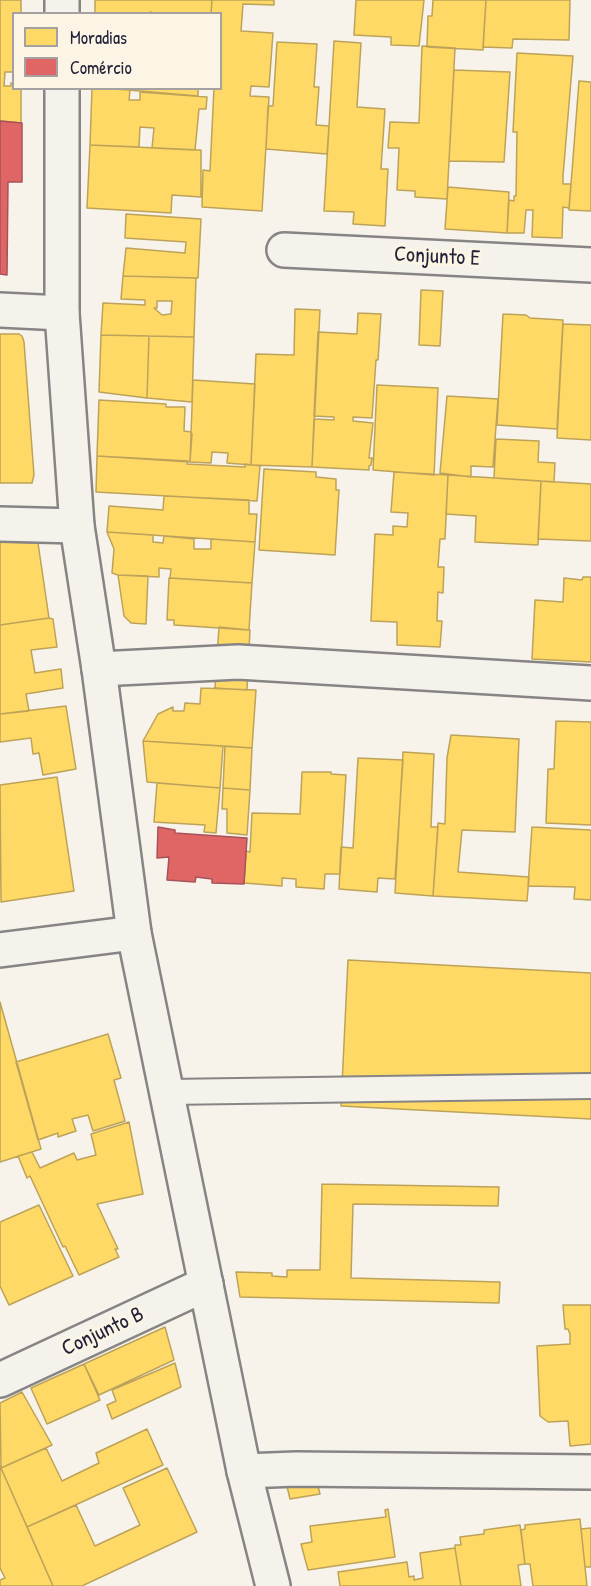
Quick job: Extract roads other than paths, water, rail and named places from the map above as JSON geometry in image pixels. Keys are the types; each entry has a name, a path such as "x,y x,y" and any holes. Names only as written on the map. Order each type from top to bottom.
{"street":[{"path":"62,90 62,313 77,526 99,669 134,933 244,1472 273,1586"},
{"name":"Conjunto E","path":"284,250 591,265"},
{"path":"0,310 62,313"},
{"path":"0,524 77,526"},
{"path":"99,669 238,662 591,683"},
{"path":"0,950 134,933"},
{"name":"Conjunto B","path":"0,1380 206,1284"},
{"path":"244,1472 296,1469 591,1472"}],"lane":[{"path":"167,1092 591,1086"}]}
